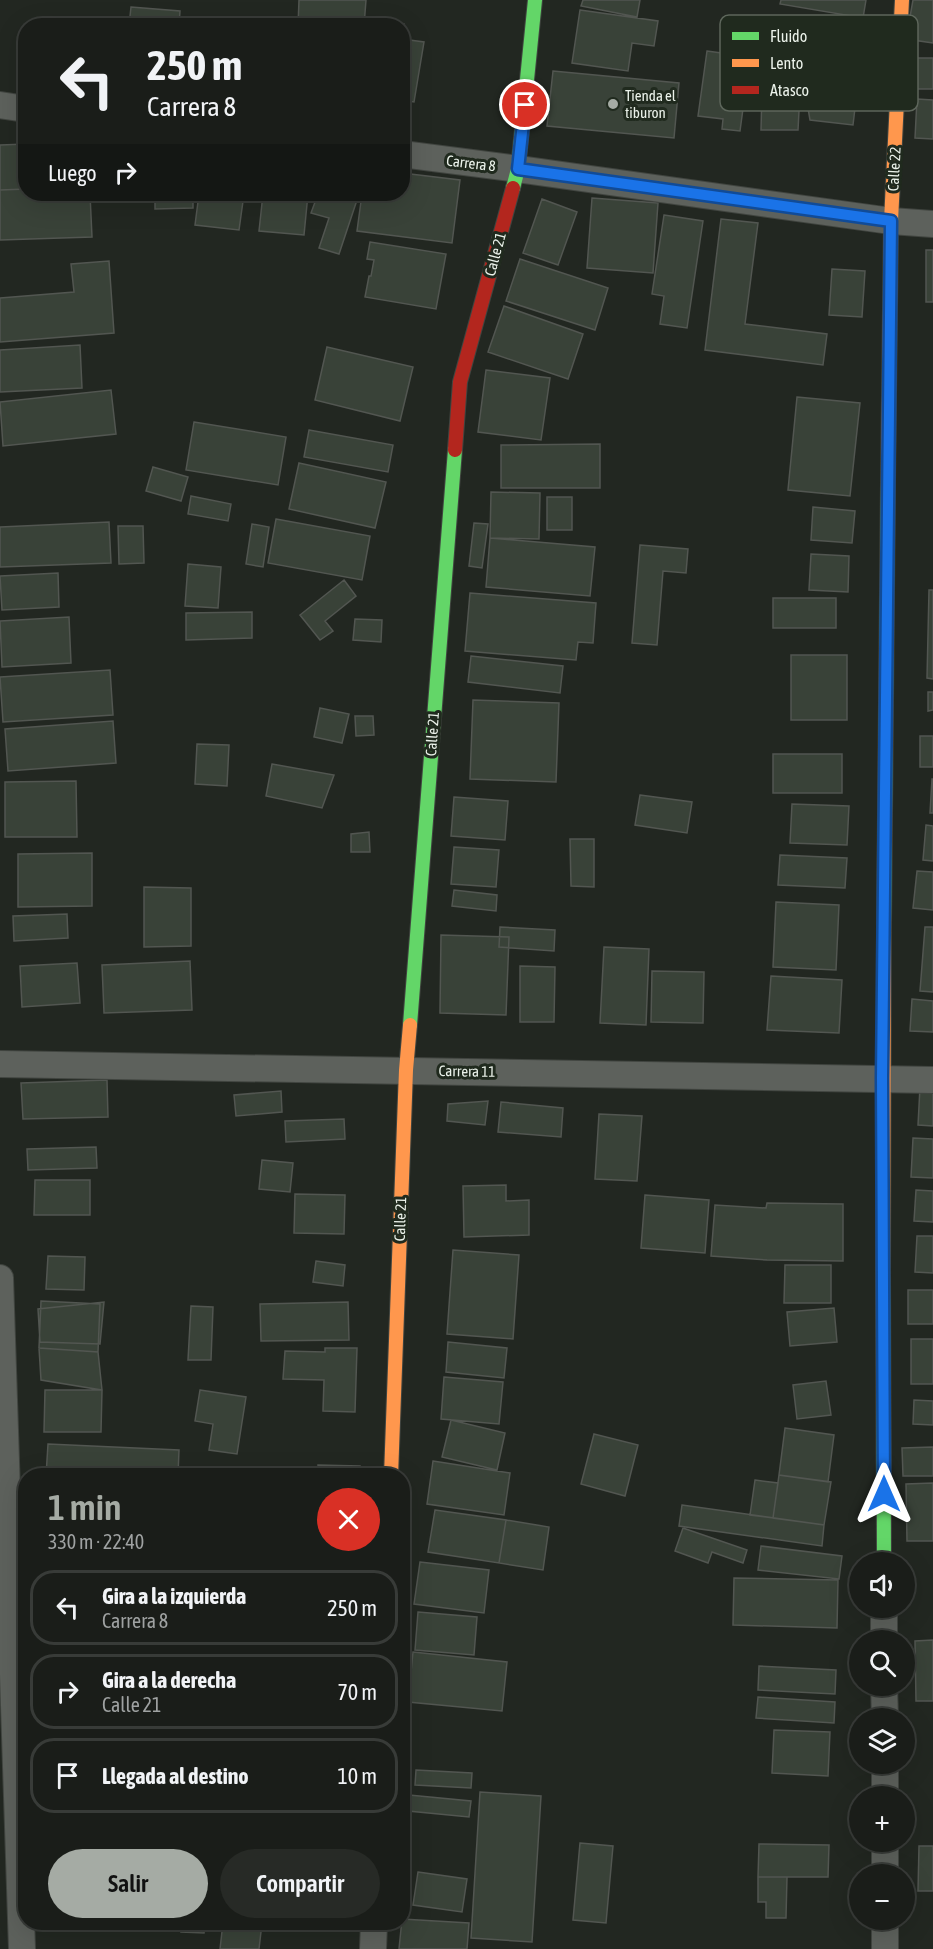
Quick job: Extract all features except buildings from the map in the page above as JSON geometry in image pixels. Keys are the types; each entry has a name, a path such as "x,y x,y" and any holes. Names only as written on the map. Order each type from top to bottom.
{"street":[{"name":"Calle 21","path":"391,1468 406,1070 460,382 518,169 536,0"},
{"name":"Calle 22","path":"901,15 902,0"},
{"path":"0,105 18,107"},
{"name":"Calle 22","path":"884,1552 882,1078 891,221 896,111"},
{"name":"Carrera 8","path":"410,155 891,221 933,224"},
{"name":"Carrera 11","path":"0,1064 933,1080"},
{"path":"0,1278 18,1827"},
{"path":"21,1930 22,1949"},
{"path":"373,1949 374,1930"},
{"path":"885,1930 885,1949"}],"traffic: fast":[{"path":"513,188 518,169 535,0"},
{"path":"410,1025 455,450"},
{"path":"884,924 888,482"},
{"path":"883,1272 884,1552"}],"traffic: slow":[{"path":"901,15 902,0"},
{"path":"888,482 891,221 896,111"},
{"path":"883,1272 884,924"},
{"path":"391,1468 406,1070 410,1025"}],"traffic: jam":[{"path":"455,450 460,382 513,188"}],"place":[{"name":"Tienda el tiburon","path":"613,104"}],"route":[{"path":"525,105 518,169 891,221 882,1078 884,1494"}]}
